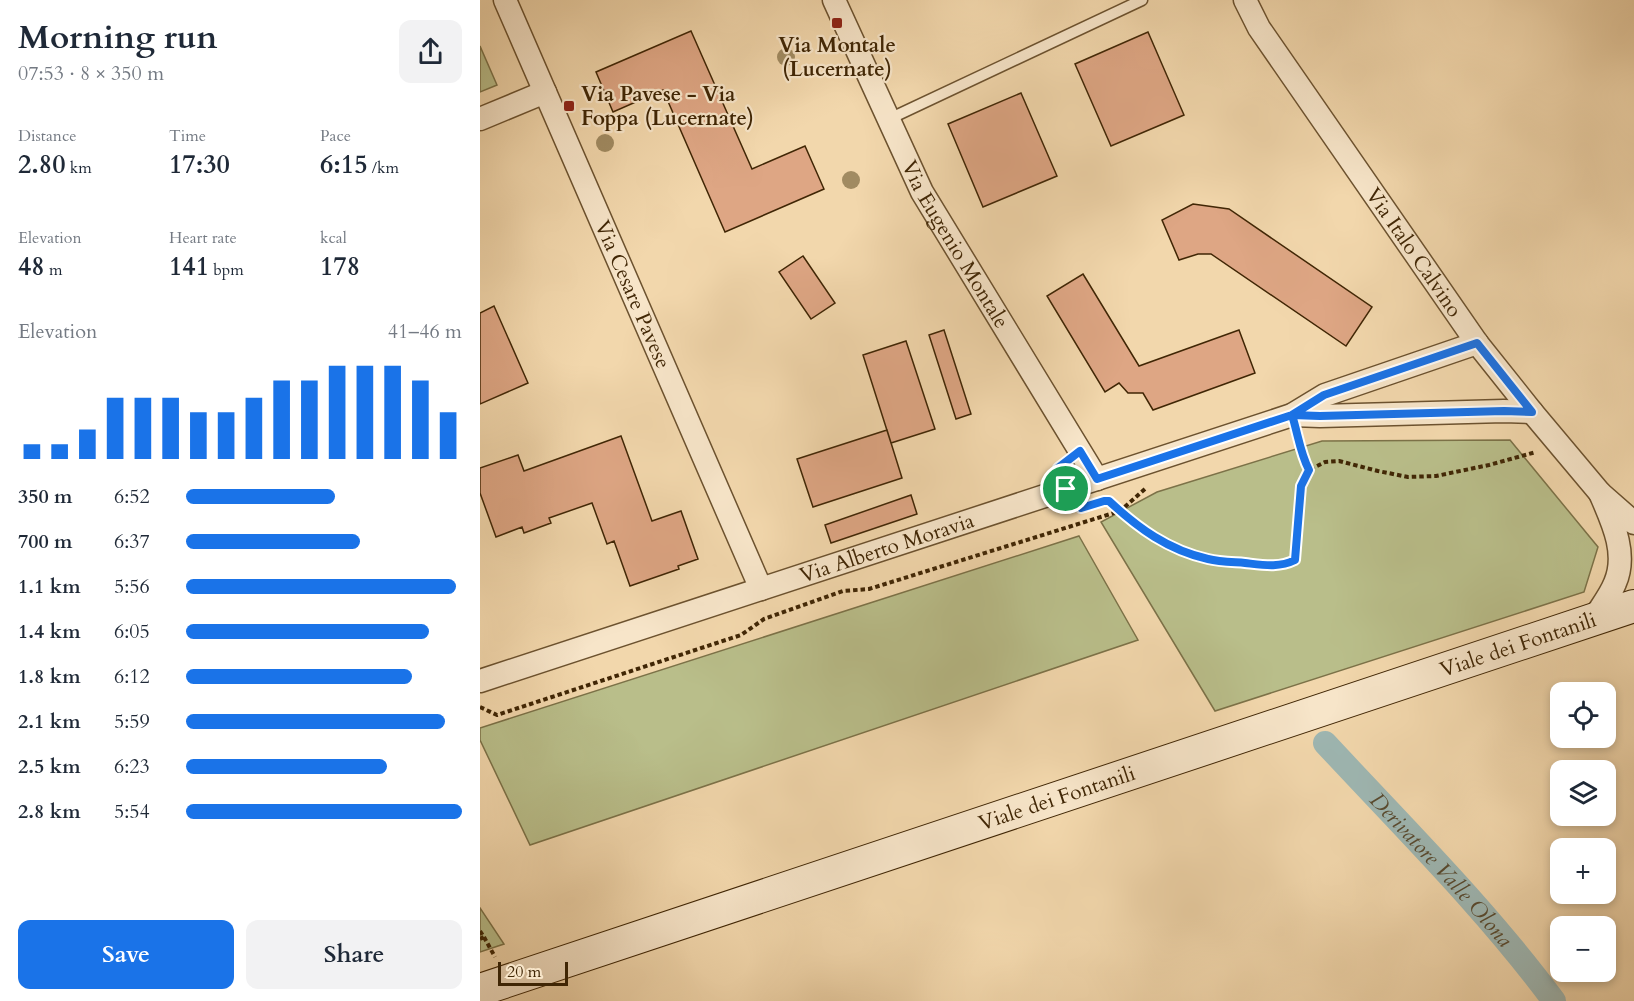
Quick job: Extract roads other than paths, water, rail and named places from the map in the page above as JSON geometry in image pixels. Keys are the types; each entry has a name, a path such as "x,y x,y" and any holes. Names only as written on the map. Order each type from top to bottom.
{"main road":[{"name":"Viale dei Fontanili","path":"480,990 1634,606"}],"street":[{"name":"Via Cesare Pavese","path":"505,0 761,589"},
{"name":"Via Eugenio Montale","path":"834,0 922,192 1097,479"},
{"name":"Via Italo Calvino","path":"1245,0 1258,28 1477,343 1600,493"},
{"path":"480,119 545,92"},
{"name":"Via Alberto Moravia","path":"1296,425 1324,395 1477,343"},
{"name":"Via Alberto Moravia","path":"480,681 1097,479 1296,425 1320,416 1532,412"},
{"path":"1600,493 1634,523"},
{"path":"1593,620 1615,584 1619,568 1616,531 1600,493"}],"lane":[{"path":"889,119 1142,0"}],"waterway":[{"name":"Derivatore Valle Olona","path":"1325,743 1472,901 1554,1001"}],"place":[{"name":"Via Montale (Lucernate)","path":"837,23"},
{"name":"Via Pavese - Via Foppa (Lucernate)","path":"569,106"}]}
